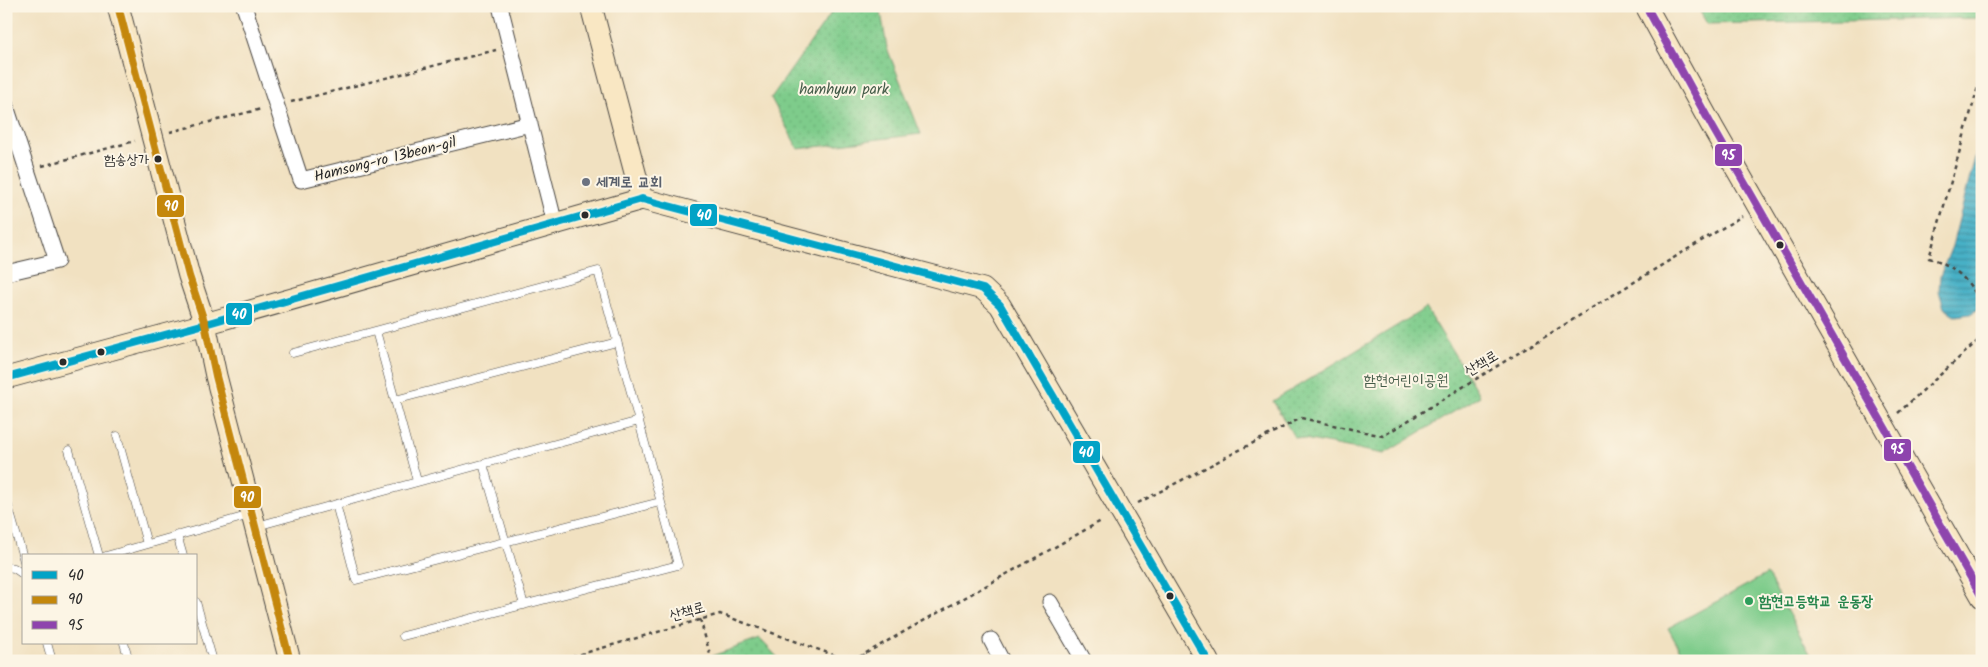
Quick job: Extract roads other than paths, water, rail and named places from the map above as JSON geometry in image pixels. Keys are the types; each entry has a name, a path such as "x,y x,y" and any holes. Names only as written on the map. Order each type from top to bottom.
{"street":[{"path":"118,6 189,276 205,324 253,521 290,661"},
{"name":"Hamsong-ro 13beon-gil","path":"244,6 301,180 530,124"},
{"path":"500,6 556,224"},
{"path":"591,6 642,199"},
{"path":"1646,6 1982,597"},
{"path":"6,106 57,261 6,273"},
{"path":"6,378 205,324 642,199 983,290 1000,305 1208,661"},
{"path":"1050,602 1084,661"},
{"path":"991,640 1002,661"}],"lane":[{"path":"293,353 598,271 678,565 403,636"},
{"path":"376,330 417,482"},
{"path":"395,400 617,342"},
{"path":"113,554 177,535 336,504 639,421"},
{"path":"117,436 147,544"},
{"path":"69,450 98,554"},
{"path":"484,464 524,605"},
{"path":"6,499 22,554"},
{"path":"336,504 356,580 660,502"},
{"path":"177,535 182,554"},
{"path":"6,566 22,574"},
{"path":"198,609 213,661"},
{"path":"47,644 52,661"},
{"path":"124,644 129,661"}],"water":[{"path":"1982,131 1982,307 1970,314 1956,316 1944,308 1939,291 1940,276 1952,246"}],"place":[{"name":"함송상가","path":"158,159"},
{"name":"세계로 교회","path":"586,182"},
{"name":"함현고등학교 운동장","path":"1749,601"}],"park label":[{"name":"hamhyun park","path":"844,89"},
{"name":"함현어린이공원","path":"1406,380"}]}
